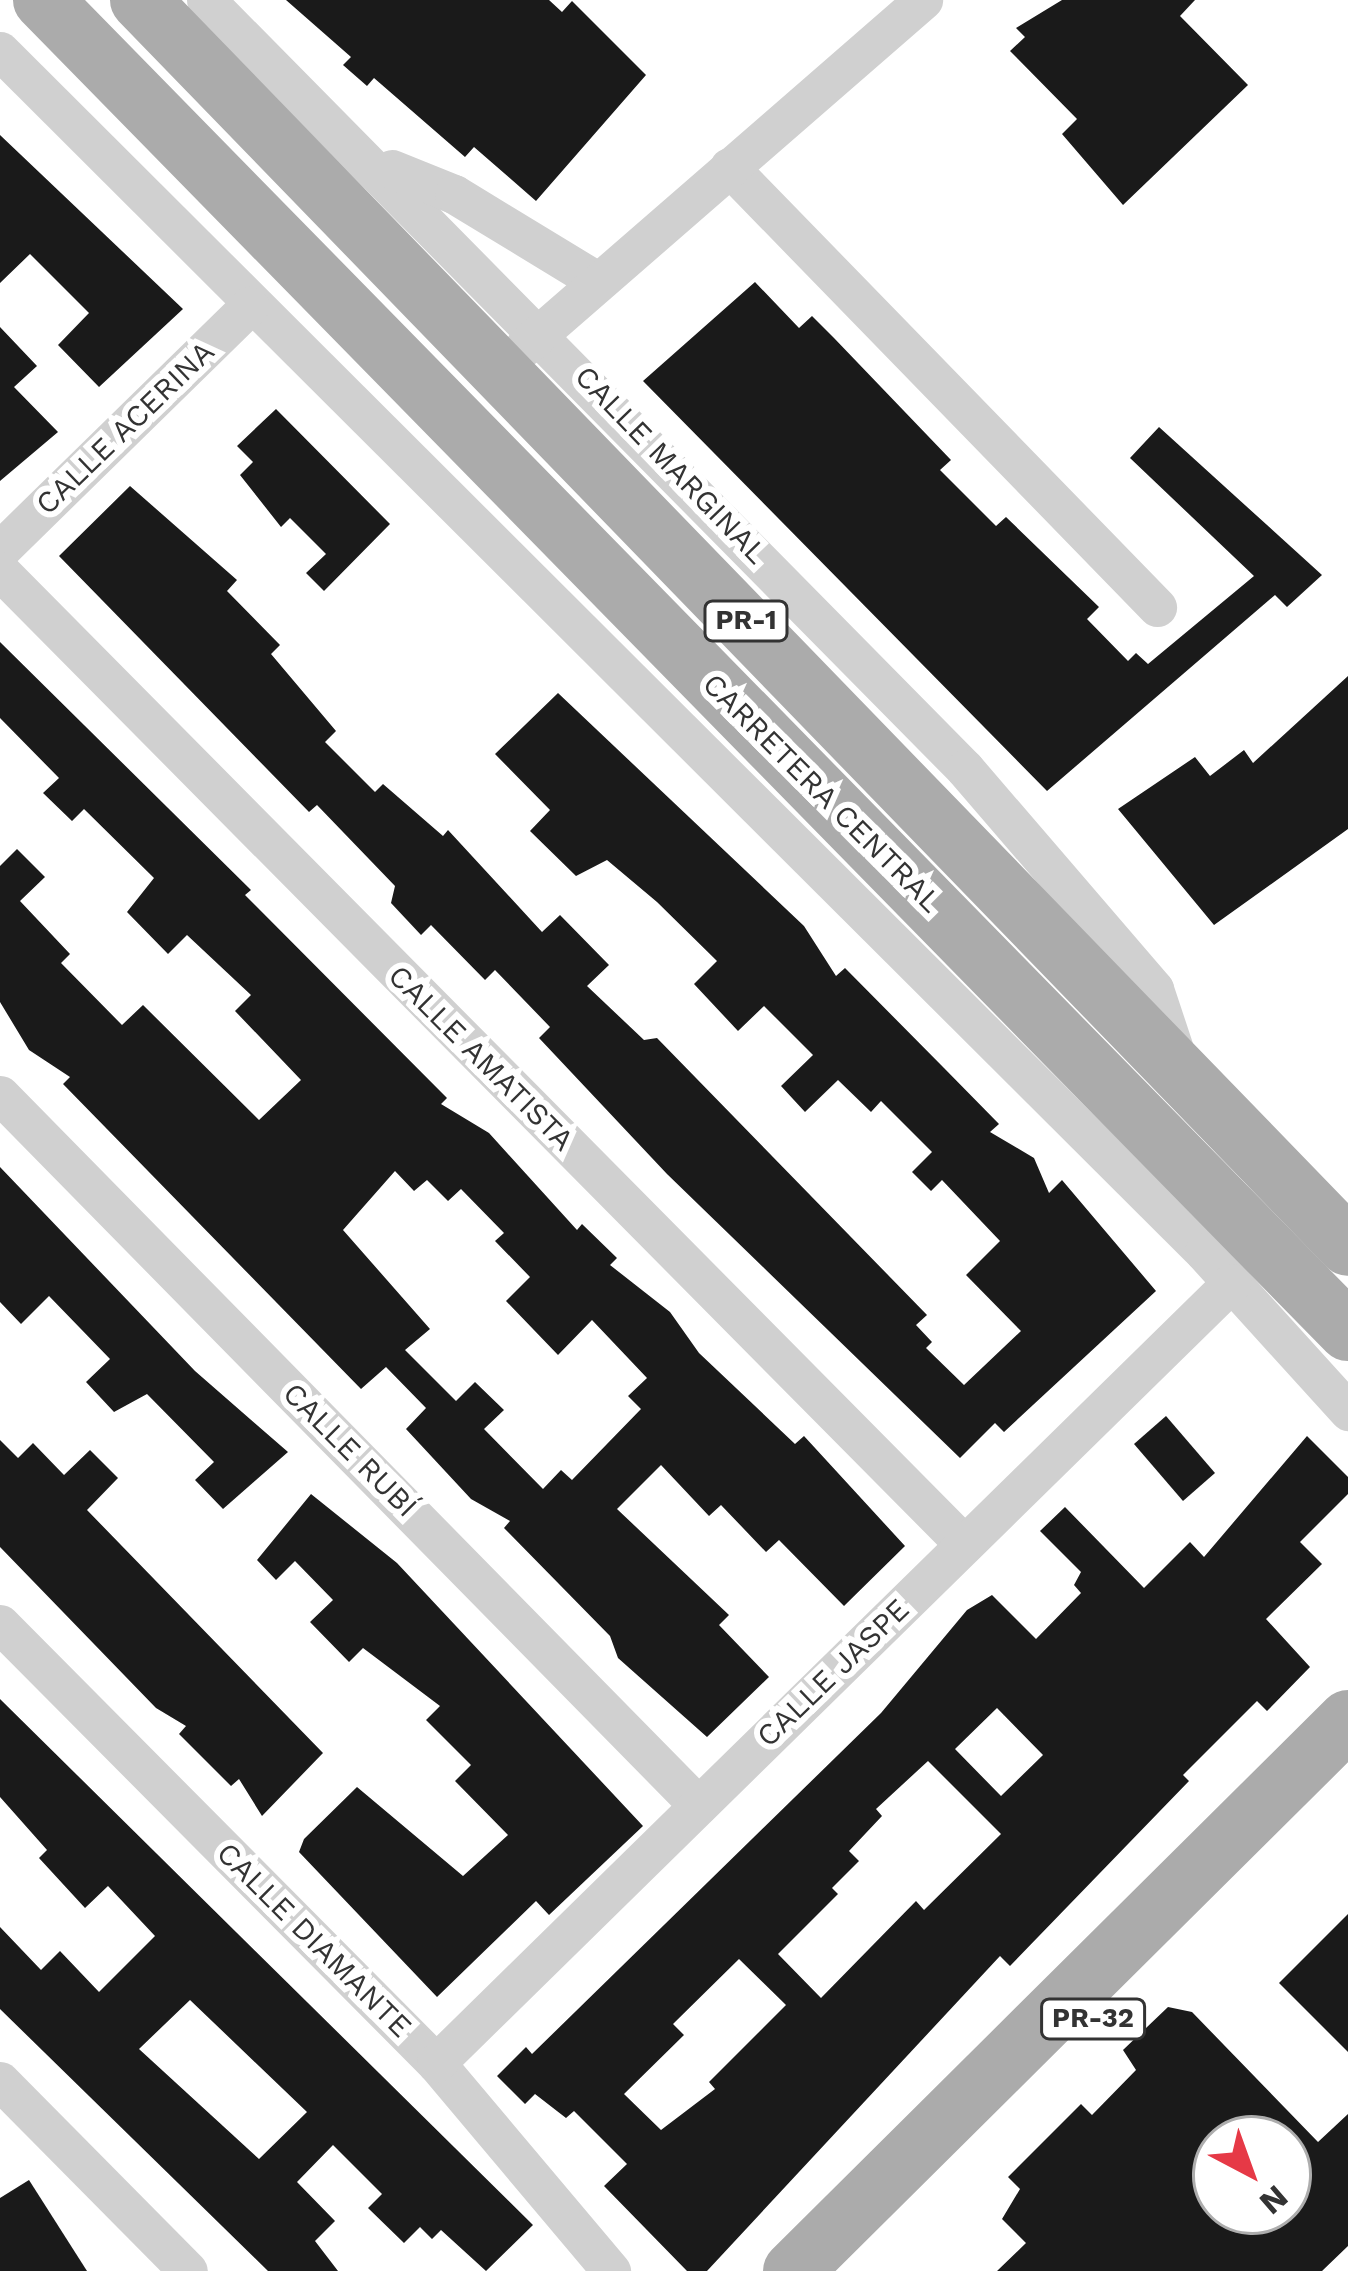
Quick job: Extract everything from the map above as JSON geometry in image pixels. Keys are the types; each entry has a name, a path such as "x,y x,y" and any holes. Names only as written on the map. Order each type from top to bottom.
{"main road":[{"name":"CARRETERA CENTRAL","path":"43,0 1348,1331"},
{"name":"CARRETERA CENTRAL","path":"140,0 521,349 1181,1072 1327,1210 1348,1246"},
{"path":"235,194 342,258 408,324 521,349 533,447 607,529 644,612"},
{"name":"PR-32","path":"793,2271 1083,1990 1348,1720"},
{"name":"PR-32","path":"838,2271 1348,1767"}],"street":[{"path":"206,0 375,162 521,349 922,0"},
{"path":"0,51 249,306 1204,1252 1348,1411"},
{"path":"375,162 454,194 597,281"},
{"path":"729,167 1157,607"},
{"name":"CALLE ACERINA","path":"0,550 249,306"},
{"name":"CALLE AMATISTA","path":"0,571 964,1544"},
{"name":"CALLE RUBÍ","path":"0,1095 698,1805"},
{"path":"1154,1130 1204,1252"},
{"name":"CALLE JASPE","path":"436,2063 1231,1282"},
{"name":"CALLE DIAMANTE","path":"0,1624 436,2063 611,2271"},
{"path":"0,2080 14,2118 188,2271"}],"building":[{"path":"286,0 549,0 562,12 572,1 646,75 536,201 474,147 465,157 374,78 367,86 343,65 351,57"},
{"path":"1062,0 1195,0 1180,16 1248,85 1123,205 1062,134 1077,119 1010,51 1025,37 1016,28"},
{"path":"0,135 183,309 99,387 58,345 89,313 30,254 0,283"},
{"path":"755,282 799,328 812,316 951,460 940,470 996,526 1006,517 1099,607 1087,619 1128,661 1136,653 1148,664 1254,576 1130,458 1159,427 1322,575 1287,607 1275,595 1047,791 643,381"},
{"path":"0,327 37,366 14,387 58,432 0,481"},
{"path":"276,409 390,524 324,591 306,573 326,554 290,518 281,527 240,475 253,462 237,446"},
{"path":"130,486 237,580 227,591 280,645 271,654 336,731 325,742 375,792 383,784 443,836 448,830 542,932 560,915 609,965 587,986 644,1040 657,1038 927,1315 916,1325 932,1342 926,1348 964,1385 1021,1331 966,1275 1000,1241 942,1180 931,1191 912,1172 932,1152 881,1101 871,1112 838,1080 805,1112 781,1086 813,1055 764,1006 738,1031 694,984 717,961 657,902 607,860 576,876 530,831 550,810 495,754 558,693 804,926 836,976 845,968 944,1068 999,1124 990,1132 1034,1158 1049,1193 1062,1180 1156,1291 1004,1432 995,1423 960,1458 667,1174 539,1038 550,1027 495,970 485,980 431,925 421,935 391,903 395,886 317,805 309,812 59,556"},
{"path":"0,642 251,890 245,895 447,1098 441,1104 489,1133 577,1230 582,1224 617,1258 610,1265 670,1312 699,1353 795,1444 804,1436 905,1546 844,1606 779,1540 766,1552 721,1505 709,1516 661,1465 617,1509 729,1615 719,1625 769,1677 707,1737 618,1658 610,1636 504,1528 510,1521 471,1499 406,1429 426,1408 386,1367 361,1389 63,1084 70,1077 29,1050 0,1002 0,866 17,849 45,877 20,901 70,954 61,963 122,1025 143,1005 259,1120 301,1080 235,1011 251,995 187,935 168,954 127,912 154,878 84,809 72,821 43,793 59,778 0,718","holes":["395,1171 414,1191 427,1180 448,1201 461,1189 504,1233 495,1241 530,1277 506,1301 558,1355 592,1320 647,1378 628,1396 641,1409 572,1480 561,1470 543,1489 484,1429 504,1410 475,1382 456,1401 405,1350 430,1329 343,1230"]},
{"path":"1348,676 1348,829 1214,925 1118,809 1195,757 1210,776 1244,750 1253,763"},
{"path":"0,1167 195,1371 288,1452 223,1509 195,1480 214,1462 147,1394 114,1412 86,1382 110,1359 49,1296 21,1324 0,1302"},
{"path":"1166,1416 1215,1473 1183,1501 1134,1444"},
{"path":"1307,1436 1348,1477 1348,1494 1300,1542 1322,1564 1266,1619 1310,1667 1267,1711 1257,1701 1183,1775 1189,1781 1010,1966 1000,1956 707,2271 687,2271 604,2186 627,2164 574,2111 566,2118 535,2094 525,2104 497,2076 526,2047 532,2054 881,1713 967,1610 992,1595 1036,1639 1081,1593 1074,1585 1081,1572 1040,1531 1065,1507 1144,1588 1190,1542 1204,1557","holes":["997,1708 1043,1755 1001,1796 955,1749","928,1761 1001,1834 924,1910 916,1901 821,1998 778,1954 838,1894 832,1888 859,1861 849,1851 882,1816 876,1809","739,1959 786,2005 709,2082 715,2089 661,2130 624,2094 684,2035 673,2024"]},
{"path":"0,1440 18,1458 33,1443 64,1475 90,1450 118,1478 87,1510 323,1753 262,1816 239,1779 231,1786 179,1734 186,1726 156,1708 0,1547"},
{"path":"311,1494 397,1563 643,1826 549,1915 536,1901 437,1997 299,1852 304,1839 357,1787 463,1876 508,1835 455,1781 471,1765 426,1720 440,1706 363,1648 349,1662 310,1622 333,1600 295,1561 276,1580 257,1560"},
{"path":"0,1699 533,2225 486,2271 441,2230 432,2239 420,2227 404,2243 368,2208 382,2194 333,2145 297,2182 335,2221 315,2241 338,2271 268,2271 0,2009 0,1927 41,1970 60,1951 99,1992 155,1936 108,1886 85,1908 39,1858 47,1850 0,1797","holes":["190,2000 307,2112 259,2159 139,2049"]},
{"path":"1348,1914 1348,2052 1279,1983"},
{"path":"1168,2007 1192,2012 1292,2115 1192,2115 1192,2235 1312,2235 1312,2136 1318,2142 1348,2114 1348,2246 1322,2271 997,2271 1026,2243 1002,2219 1020,2189 1008,2177 1081,2104 1092,2115 1136,2070 1123,2050"},
{"path":"29,2180 87,2271 0,2271 0,2198"}]}
